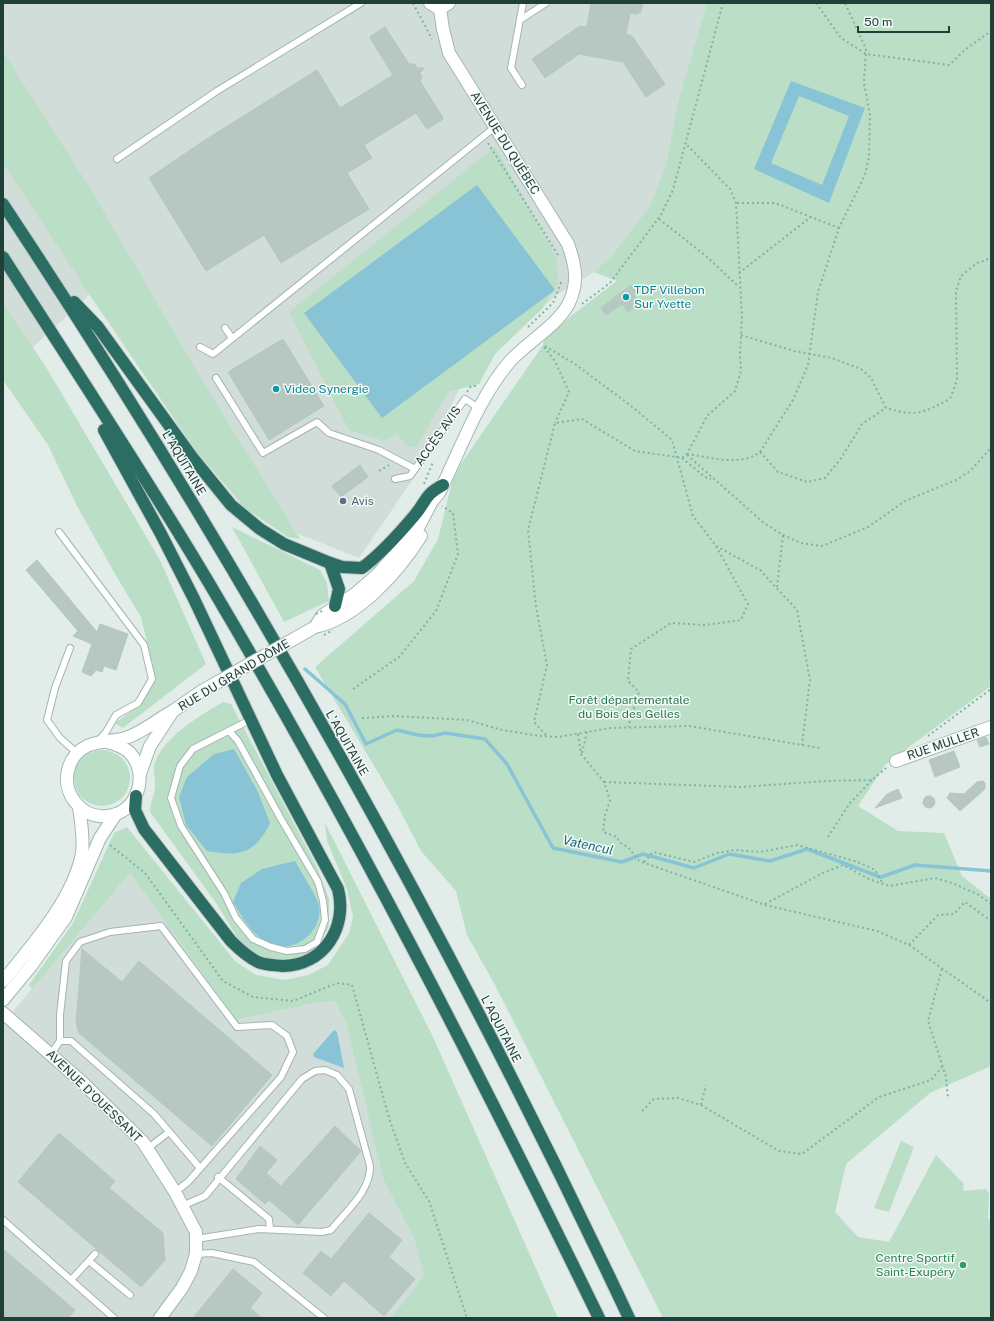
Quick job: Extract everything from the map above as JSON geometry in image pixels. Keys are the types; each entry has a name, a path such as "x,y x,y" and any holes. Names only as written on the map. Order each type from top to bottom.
{"highway":[{"name":"L'AQUITAINE","path":"3,204 57,286 181,485 266,629 358,791 469,996 629,1318"},
{"path":"3,257 96,402 208,582 336,804 452,1023 598,1318"},
{"path":"57,286 98,327 187,451 231,505 278,541 342,567 362,568 379,556 392,542 416,514 430,492 440,494"},
{"path":"96,402 102,426 194,599 277,775 338,889 342,905 339,920 335,933 318,955 305,963 291,966 273,965 259,962 245,954 231,941 144,829 135,810 136,796"},
{"path":"327,613 339,589 330,563"}],"street":[{"name":"AVENUE DU QUÉBEC","path":"440,5 443,29 449,53 568,244 576,266 575,287"},
{"name":"RUE DU GRAND DÔME","path":"327,613 363,603 387,580 416,543 478,412 494,383 512,360 554,322 567,306 575,287"},
{"name":"RUE DU GRAND DÔME","path":"140,774 150,746 173,711 202,691 315,627 327,613 355,594 378,574 417,530 432,501 440,494"},
{"path":"116,814 97,816 79,807 71,798 67,787 68,769 77,753 86,747 129,737 173,711"},
{"name":"RUE MULLER","path":"896,761 991,727"},
{"path":"3,1000 31,966 66,917 100,838 116,814 128,806 136,796 140,785 140,774 136,762 129,752 119,746 101,743"},
{"path":"3,981 21,959 65,898 82,854 82,833 79,807"},
{"name":"AVENUE D'OUESSANT","path":"3,1013 52,1054 143,1142 175,1192 196,1232 196,1254 191,1271 182,1288 161,1318"}],"lane":[{"path":"118,159 217,91 361,3"},
{"path":"522,85 511,68 523,3"},
{"path":"520,20 546,3"},
{"path":"200,347 213,354 494,127"},
{"path":"225,328 232,338"},
{"path":"216,378 263,454 317,422 329,433 379,450 397,458 415,469"},
{"name":"ACCÈS AVIS","path":"395,480 410,476 465,399 474,405 478,412"},
{"path":"59,532 144,645 152,679 138,703 116,715 101,743"},
{"path":"70,648 55,688 47,720 60,738 77,753"},
{"path":"229,731 238,741 318,882 324,901 325,920 316,942 305,950 287,951 271,947 253,939 236,918 224,893 181,826 171,798 180,766 193,749 250,720"},
{"path":"52,1054 60,1041 60,1015 66,961 80,942 110,932 161,926 237,1027 272,1024 287,1036 293,1052 282,1077 200,1168 175,1192"},
{"path":"3,987 22,963 21,959"},
{"path":"60,1041 71,1041 154,1114 200,1168"},
{"path":"182,1206 205,1196 218,1177 302,1079 314,1071 325,1070 337,1075 349,1089 370,1166 371,1176 367,1186 331,1230 322,1232 259,1228 196,1239"},
{"path":"147,1148 169,1132"},
{"path":"218,1177 269,1219 270,1229"},
{"path":"3,1220 114,1318"},
{"path":"196,1254 212,1253 254,1262 324,1318"},
{"path":"71,1280 95,1254"},
{"path":"89,1261 130,1296"}],"path":[{"path":"413,3 436,45"},
{"path":"578,307 610,283 658,219 673,190 723,3"},
{"path":"816,3 841,38 866,54 949,65 966,49 991,31"},
{"path":"687,454 740,461 753,458 760,452 793,400 808,365 818,292 839,228 865,175 869,157 870,115 864,83 866,49 845,3"},
{"path":"484,136 559,256"},
{"path":"555,423 582,419 635,451 682,458 687,454 708,416 735,391 741,371 742,318 736,203 730,189 686,144"},
{"path":"736,203 775,203 812,216 839,228"},
{"path":"739,273 812,216"},
{"path":"658,219 706,256 740,288"},
{"path":"741,336 810,354 832,358 861,369 871,378 886,408 906,414 928,411 950,399 956,380 956,290 960,276 977,263 991,258"},
{"path":"527,328 553,303 559,290 563,275"},
{"path":"546,735 534,722 547,665 536,607 528,530 555,423 569,392 556,361 542,345 575,364 630,405 672,440 693,516 716,546 748,604 741,620 705,625 671,623 631,649 628,680 639,692 628,727"},
{"path":"760,452 778,472 807,482 825,478 842,457 862,424 886,408"},
{"path":"687,454 712,479 722,485 764,522 783,535 801,543 822,546 862,530 905,501 956,480 970,471 991,448"},
{"path":"422,487 436,457"},
{"path":"682,458 705,477 712,479"},
{"path":"353,690 399,657 436,611 458,554 453,512 440,494"},
{"path":"777,587 783,535"},
{"path":"716,546 760,570 797,610 810,680 802,745"},
{"path":"927,737 991,689"},
{"path":"362,718 395,716 466,720 502,730 540,736 546,735 558,737 628,727 689,726 820,748"},
{"path":"581,754 587,732"},
{"path":"578,734 581,754 604,782 610,801 605,815 603,832 617,837 620,843 628,847 639,861 765,905 877,931 909,945 991,1003"},
{"path":"828,837 850,803 872,780 896,761"},
{"path":"604,782 742,787 826,780 872,780"},
{"path":"108,843 144,873 223,981 253,997 293,1000 338,983 352,984 389,1118 404,1163 429,1201 467,1318"},
{"path":"644,862 653,852 694,862 717,853 735,850 760,852 797,844 858,862 875,870 882,884"},
{"path":"765,905 823,873 843,865 889,886 935,878 979,894 991,904"},
{"path":"909,945 938,915 954,914 965,902 991,921"},
{"path":"942,969 928,1021 946,1077 948,1098"},
{"path":"642,1111 654,1099 678,1098 701,1105 779,1152 802,1154 879,1097 931,1080 942,1067"},
{"path":"701,1105 706,1084"}],"shaded area":[{"path":"3,3 707,3 678,101 666,165 650,206 612,255 594,272 555,296 463,380 426,460 359,558 296,533 127,260 3,375"},
{"path":"130,873 236,1020 315,1003 335,1001 347,1026 383,1179 415,1241 424,1276 391,1318 3,1318 3,1023"}],"green space":[{"name":"Forêt départementale du Bois des Gelles","path":"707,3 991,3 991,686 885,765 858,806 898,831 944,833 962,876 991,899 991,1066 930,1093 846,1164 835,1212 858,1237 889,1242 936,1155 964,1184 963,1191 986,1189 989,1193 988,1219 991,1219 991,1318 663,1318 495,985 467,935 456,891 421,851 395,801 315,667 414,581 438,539 454,474 543,345 544,340 572,315 617,281 594,272 612,255 650,206 666,165 678,101"},
{"path":"3,52 90,188 203,382 300,539 288,537 245,508 196,451 91,297 3,163"},
{"path":"495,147 557,258 558,284 542,309 495,354 479,384 448,392 417,446 408,447 397,434 385,441 349,430 289,312"},
{"path":"3,304 46,367 160,560 206,664 123,728 115,723 137,707 156,679 141,617 77,506 48,445 3,380"},
{"path":"232,527 320,570 327,583 329,601 284,622"},
{"path":"223,702 231,704 317,867 329,899 329,926 319,945 303,958 279,961 260,956 239,940 216,903 150,812 155,788 154,766 159,753 174,736 194,720"},
{"path":"97,750 107,750 122,758 128,767 130,778 128,789 122,798 107,806 97,806 86,801 79,794 74,783 74,773 79,762 86,755"},
{"path":"325,823 433,1037 558,1318 391,1318 424,1276 415,1241 383,1179 347,1026 335,1001 315,1003 236,1020 130,873 32,989 29,985 73,923 114,833 127,827 235,961 256,975 285,980 308,975 328,965 349,933 353,917 347,889 327,841"},
{"path":"901,1141 914,1147 889,1212 874,1208"}],"water":[{"path":"791,81 865,108 829,203 754,169","holes":["799,96 849,116 822,185 771,163"]},
{"path":"477,185 555,290 382,418 304,313"},
{"path":"234,749 257,790 270,823 258,841 245,851 228,854 207,851 186,825 179,797 187,777 214,754"},
{"path":"295,861 319,905 319,915 317,924 304,939 296,944 277,946 268,943 252,930 233,902 241,883 262,869"},
{"path":"334,1030 337,1032 344,1068 314,1057 313,1054"}],"building":[{"path":"591,3 643,3 641,12 636,14 630,13 626,34 632,36 665,84 646,97 623,62 579,54 545,78 532,59 580,26 587,27"},
{"path":"385,27 409,64 415,64 417,68 424,68 420,73 422,77 420,81 443,118 442,120 427,129 416,113 364,145 372,158 347,173 369,209 281,263 264,235 206,271 149,178 205,140 317,70 340,108 393,75 370,38"},
{"name":"TDF Villebon Sur Yvette","path":"631,285 638,294 633,299 637,304 628,312 622,304 606,315 601,308"},
{"name":"Video Synergie","path":"283,339 324,406 269,440 228,372"},
{"path":"360,465 368,477 341,497 332,486"},
{"path":"37,560 97,632 100,624 128,634 116,670 104,666 102,672 96,670 91,676 82,672 92,644 73,636 78,631 26,570"},
{"path":"986,737 989,744 980,747 977,740"},
{"path":"954,751 960,767 935,777 929,760"},
{"path":"983,781 985,783 985,789 960,811 947,798 950,793 964,794 977,782"},
{"path":"898,789 902,798 875,808 887,794"},
{"path":"927,796 931,796 935,802 931,808 927,808 923,804 923,800"},
{"path":"82,949 122,982 139,961 272,1075 212,1146 79,1033 76,1023"},
{"path":"335,1126 361,1151 298,1225 269,1200 265,1204 236,1179 260,1146 277,1160 266,1173 281,1186"},
{"path":"59,1133 115,1181 109,1188 163,1233 165,1260 141,1287 18,1182"},
{"path":"369,1213 402,1240 389,1257 415,1279 384,1316 344,1281 331,1296 303,1273 321,1251 331,1259"},
{"path":"3,1249 75,1310 68,1318 3,1318"},
{"path":"233,1269 262,1293 250,1308 262,1318 193,1318"}],"waterway":[{"name":"Vatencul","path":"305,669 345,704 366,744 397,730 418,735 432,736 445,733 485,739 507,764 553,848 622,862 643,854 694,868 729,854 770,861 807,849 880,877"},
{"path":"881,877 915,865 991,871"}],"place":[{"name":"TDF Villebon Sur Yvette","path":"626,297"},
{"name":"Video Synergie","path":"276,389"},
{"name":"Avis","path":"343,501"},
{"name":"Centre Sportif Saint-Exupéry","path":"963,1265"}]}
